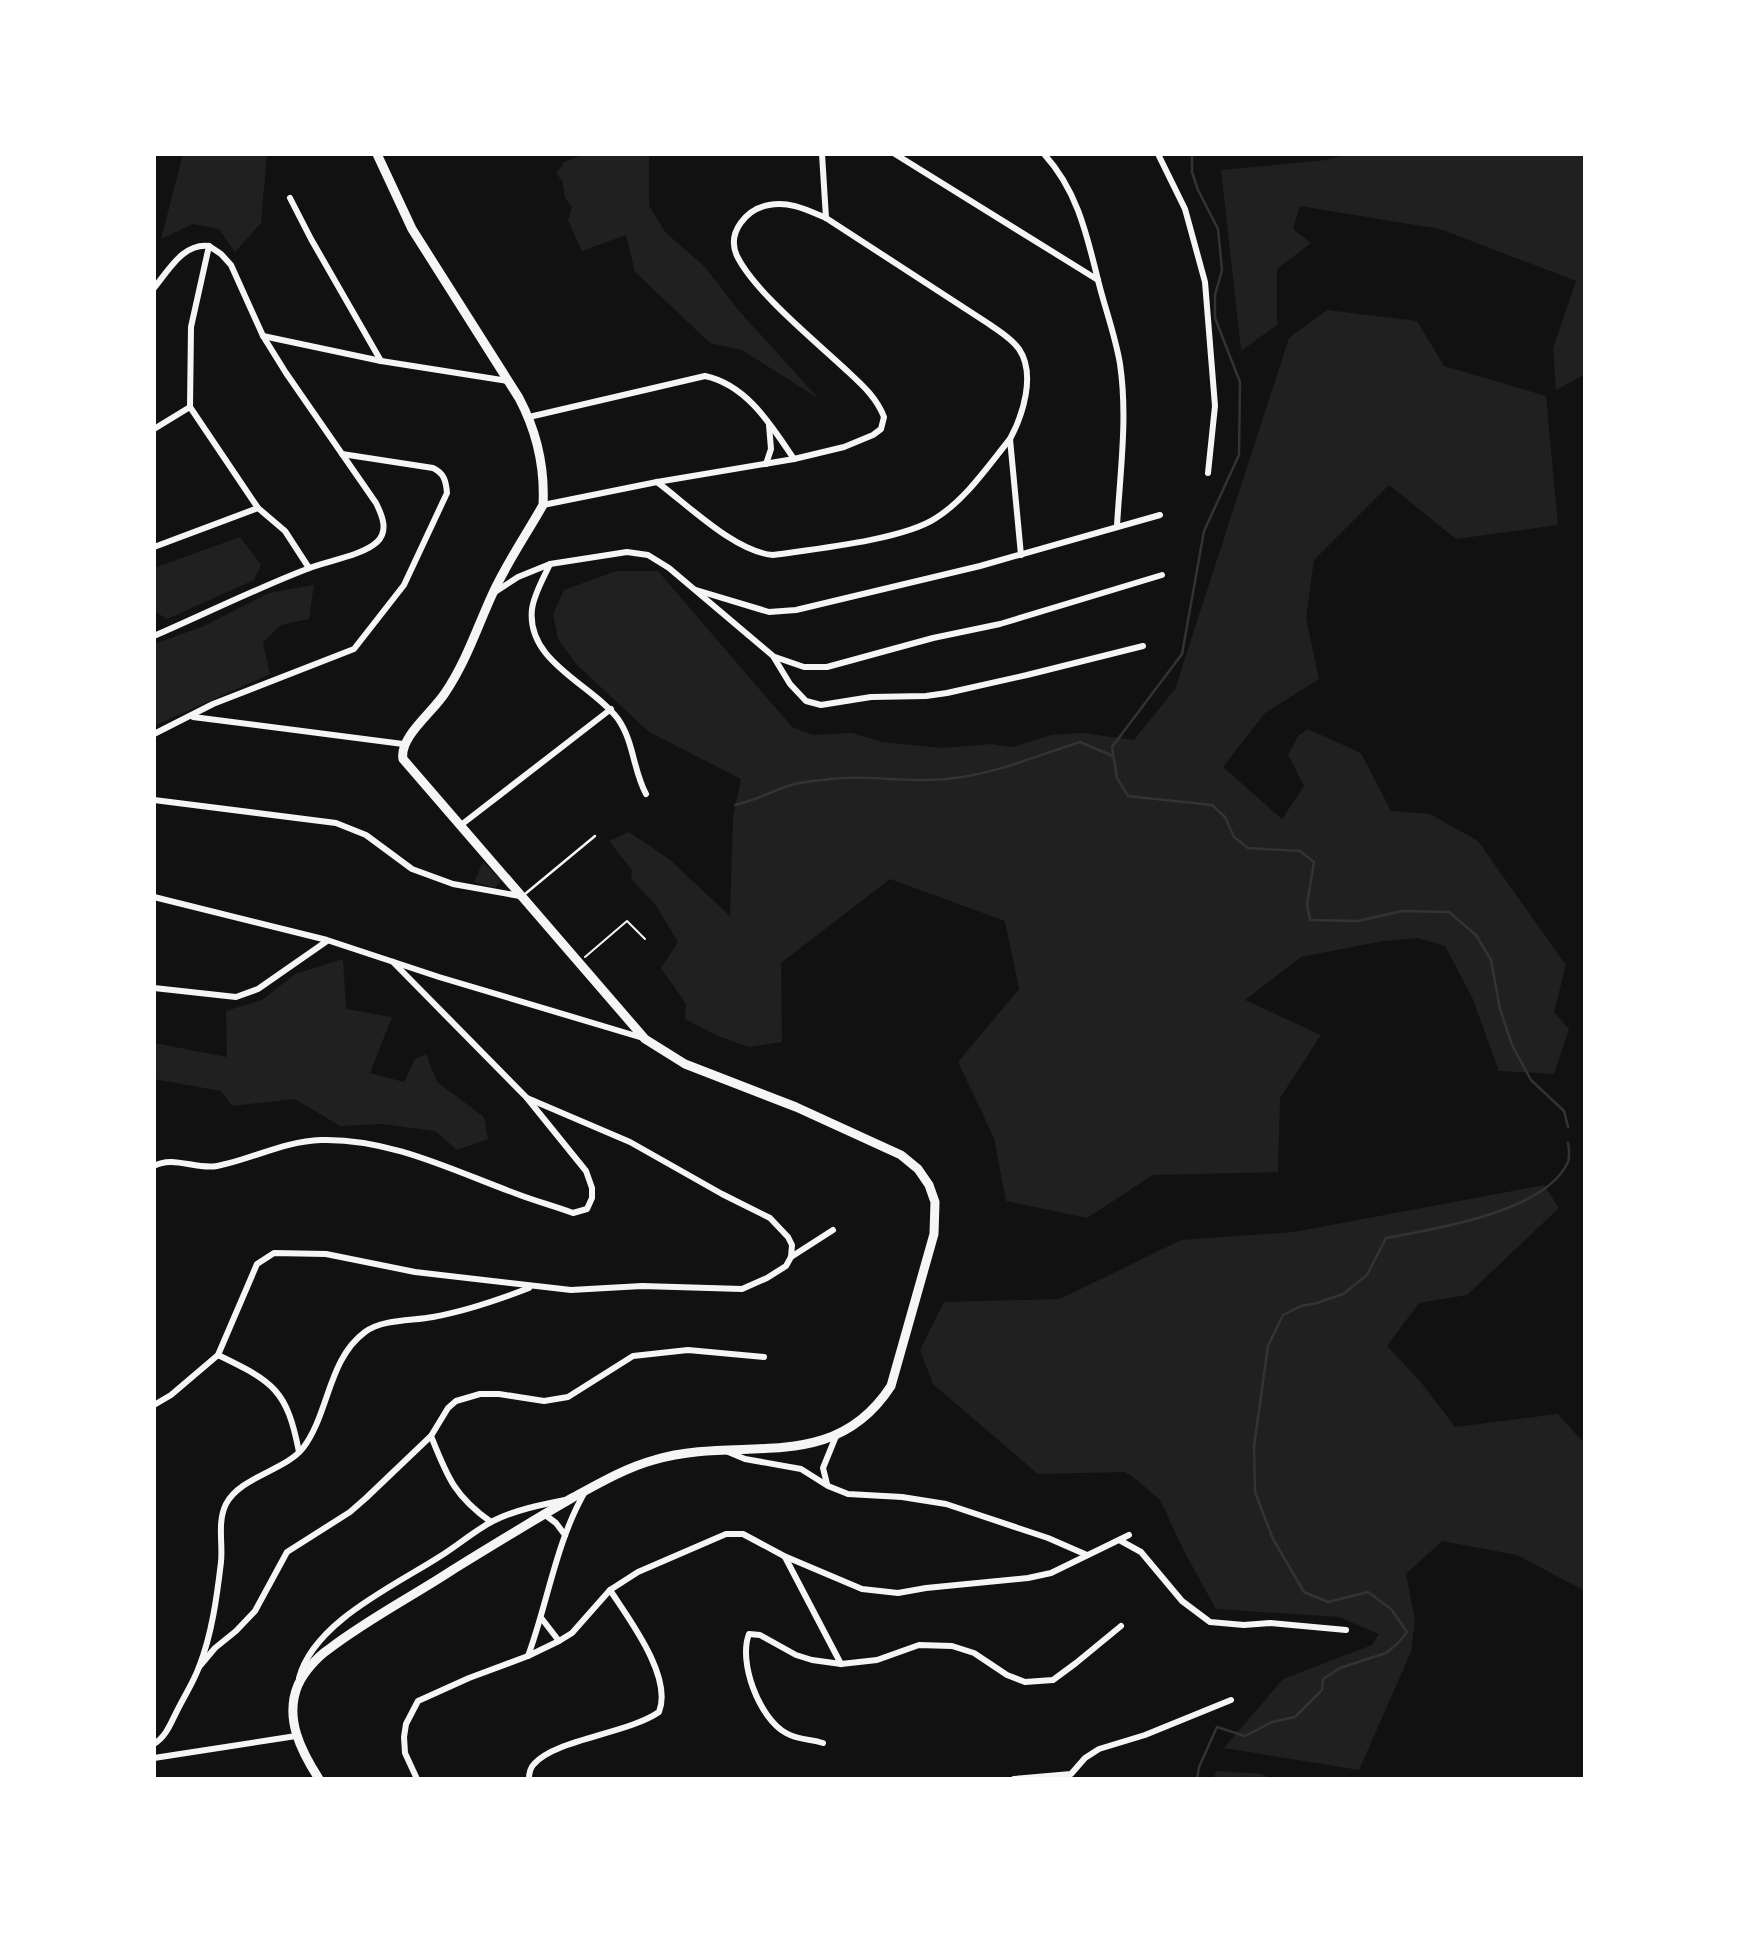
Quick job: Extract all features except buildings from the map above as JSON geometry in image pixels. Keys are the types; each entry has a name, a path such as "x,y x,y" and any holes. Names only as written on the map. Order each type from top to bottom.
{"main road":[{"path":"318,1779 296,1736 293,1716 298,1687 313,1664 327,1650 489,1546 587,1490 652,1460 721,1449 788,1448 836,1436 873,1408 891,1386 934,1234 934,1202 929,1185 918,1169 901,1155 796,1107 685,1064 645,1039 403,759 403,744 458,674 492,593 543,505 540,454 529,417 412,229 377,154"}],"street":[{"path":"822,154 825,218"},
{"path":"895,154 1098,280"},
{"path":"1044,154 1058,169 1074,198 1086,229 1115,337 1120,367 1122,432 1117,526"},
{"path":"1158,154 1185,209 1205,282 1215,406 1208,473"},
{"path":"290,198 381,361"},
{"path":"543,505 657,482 794,458 864,440 881,429 884,417 871,393 773,300 744,268 735,253 741,219 767,205 797,206 825,218 989,324 1018,348 1023,356 1026,393 1018,424 1010,439 967,491 935,519 900,533 773,555 759,554 735,541 657,482"},
{"path":"154,288 180,256 192,247 209,246 221,254 231,265 263,336 376,503 384,524 379,541 366,549 309,568 154,636"},
{"path":"209,246 191,327 190,407 258,508 285,531 309,568"},
{"path":"263,336 381,361 508,382"},
{"path":"529,417 705,376 722,380 738,390 768,422 794,458"},
{"path":"154,429 190,407"},
{"path":"766,464 771,449 768,422"},
{"path":"1010,439 1020,555"},
{"path":"154,734 213,704 354,649 404,585 441,507 446,493 446,481 440,471 433,468 342,454"},
{"path":"154,547 258,508"},
{"path":"691,588 769,612 796,610 1020,555 1160,515"},
{"path":"492,593 518,576 550,564 614,554 640,553 659,561 773,656 797,693 806,701 821,705 871,697 947,693 1143,646"},
{"path":"550,564 532,606 534,634 553,660 575,682 611,709 628,736 639,781 646,794"},
{"path":"773,656 804,667 827,667 933,638 1000,624 1162,575"},
{"path":"461,825 611,709"},
{"path":"191,716 403,744"},
{"path":"154,800 336,823 366,835 412,869 424,874 453,884 522,896"},
{"path":"154,897 327,940 645,1039"},
{"path":"154,988 236,997 258,989 327,940"},
{"path":"154,1166 165,1161 199,1167 217,1166 290,1144 320,1140 351,1142 395,1150 439,1163 573,1213 587,1209 593,1188 586,1171 527,1098 393,962"},
{"path":"154,1405 171,1395 218,1355 257,1264 274,1253 326,1254 415,1272 571,1290 642,1286 742,1289 786,1266 791,1257 792,1245 770,1218 631,1142 527,1098"},
{"path":"791,1257 832,1230"},
{"path":"154,1744 166,1733 199,1667 207,1642 217,1589 222,1518 226,1505 234,1494 257,1477 299,1452 311,1434 337,1371 352,1346 366,1332 379,1326 434,1317 499,1300 531,1287"},
{"path":"199,1667 215,1648 255,1611 287,1552 350,1512 431,1436 456,1401 480,1394 499,1394 531,1400 568,1397 633,1356 688,1350 764,1357"},
{"path":"218,1355 261,1377 285,1400 299,1452"},
{"path":"431,1436 448,1478 458,1494 491,1522"},
{"path":"828,1486 823,1468 836,1436"},
{"path":"721,1449 745,1459 801,1469 828,1486 859,1496 902,1497 946,1504 1048,1538 1087,1555"},
{"path":"528,1656 542,1619 565,1535 587,1490"},
{"path":"298,1687 304,1665 317,1644 344,1618 491,1522 516,1511 573,1498"},
{"path":"544,1514 556,1523 565,1535"},
{"path":"417,1779 405,1753 404,1737 406,1724 418,1701 559,1642 572,1633 610,1590 638,1572 726,1534 743,1534 784,1556 862,1590 898,1593 1051,1573 1129,1535"},
{"path":"1121,1541 1141,1552 1182,1601 1210,1622 1244,1625 1269,1623 1346,1630"},
{"path":"784,1556 841,1664"},
{"path":"529,1779 532,1765 542,1757 659,1712 663,1703 660,1680 646,1649 610,1590"},
{"path":"542,1619 559,1642"},
{"path":"823,1743 802,1740 785,1733 770,1718 748,1676 745,1657 747,1636 750,1633 756,1633 796,1655 841,1664 877,1660 919,1645 940,1644 974,1653 1019,1681 1053,1680 1121,1626"},
{"path":"1014,1779 1073,1777 1085,1758 1099,1749 1145,1735 1231,1700"},
{"path":"154,1758 296,1736"}],"lane":[{"path":"522,896 595,836"}],"path":[{"path":"579,962 627,921 645,939"}],"shaded area":[{"path":"183,154 267,154 261,223 235,252 219,229 193,224 161,239"},
{"path":"584,154 649,154 649,206 666,233 705,267 739,311 819,399 742,350 710,343 635,272 626,235 582,251 568,220 572,207 565,198 562,180 556,174 564,162"},
{"path":"1348,154 1585,154 1585,374 1556,390 1553,348 1576,281 1440,229 1300,206 1293,229 1311,243 1277,269 1277,325 1241,351 1221,170 1326,160"},
{"path":"1327,310 1417,321 1444,366 1546,396 1558,525 1456,539 1389,485 1314,560 1306,618 1319,679 1265,713 1223,767 1282,819 1304,786 1288,755 1298,736 1308,729 1361,753 1391,811 1430,814 1478,841 1566,965 1554,1012 1569,1029 1554,1074 1499,1071 1472,997 1445,946 1418,938 1383,941 1301,957 1245,1000 1321,1035 1280,1098 1278,1172 1153,1175 1087,1218 1006,1201 994,1138 958,1062 1019,989 1005,921 890,879 781,963 782,1042 749,1047 718,1036 685,1019 686,1004 661,968 678,942 655,904 631,879 632,870 609,841 629,832 669,859 730,916 733,818 741,779 649,732 577,665 558,639 553,614 564,590 616,571 658,571 792,727 813,735 852,733 882,742 943,748 991,744 1013,747 1051,735 1082,733 1134,740 1175,689 1289,338"},
{"path":"240,537 261,565 254,580 167,619 154,611 154,568"},
{"path":"314,585 309,619 281,625 263,642 270,674 156,725 154,644 204,626 269,593"},
{"path":"483,862 501,880 495,888 474,882"},
{"path":"343,959 346,1009 392,1017 370,1073 404,1082 415,1059 426,1054 437,1082 484,1117 488,1139 457,1150 435,1131 382,1124 340,1126 295,1099 232,1106 221,1091 154,1079 154,1043 227,1057 226,1011 262,1000 295,974"},
{"path":"1544,1185 1559,1208 1467,1295 1419,1303 1387,1346 1420,1381 1455,1427 1558,1414 1585,1444 1585,1591 1517,1555 1442,1541 1406,1574 1415,1620 1411,1652 1359,1770 1224,1748 1283,1679 1372,1645 1379,1634 1339,1617 1216,1609 1160,1500 1137,1480 1125,1472 1038,1474 933,1384 920,1350 944,1302 1060,1299 1181,1240 1294,1232"},
{"path":"1217,1771 1262,1774 1270,1779 1213,1779"}],"waterway":[{"path":"1192,154 1192,172 1198,190 1218,229 1222,270 1215,295 1215,318 1240,382 1239,455 1204,531 1182,654 1112,747 1117,778 1128,796 1212,805 1225,817 1234,837 1248,848 1300,851 1314,862 1307,904 1310,920 1358,921 1402,911 1449,912 1476,935 1491,960 1500,1009 1512,1045 1531,1080 1564,1111 1568,1127"},
{"path":"735,805 791,785 811,781 838,778 930,780 981,774 1080,742 1113,756"},
{"path":"1197,1779 1199,1767 1217,1727 1245,1736 1272,1722 1295,1717 1322,1690 1323,1679 1340,1668 1386,1653 1407,1632 1391,1609 1368,1592 1328,1602 1304,1592 1273,1539 1255,1492 1254,1446 1268,1346 1283,1315 1301,1306 1343,1294 1367,1275 1386,1238 1486,1216 1535,1195 1554,1181 1567,1164 1568,1143"}]}
